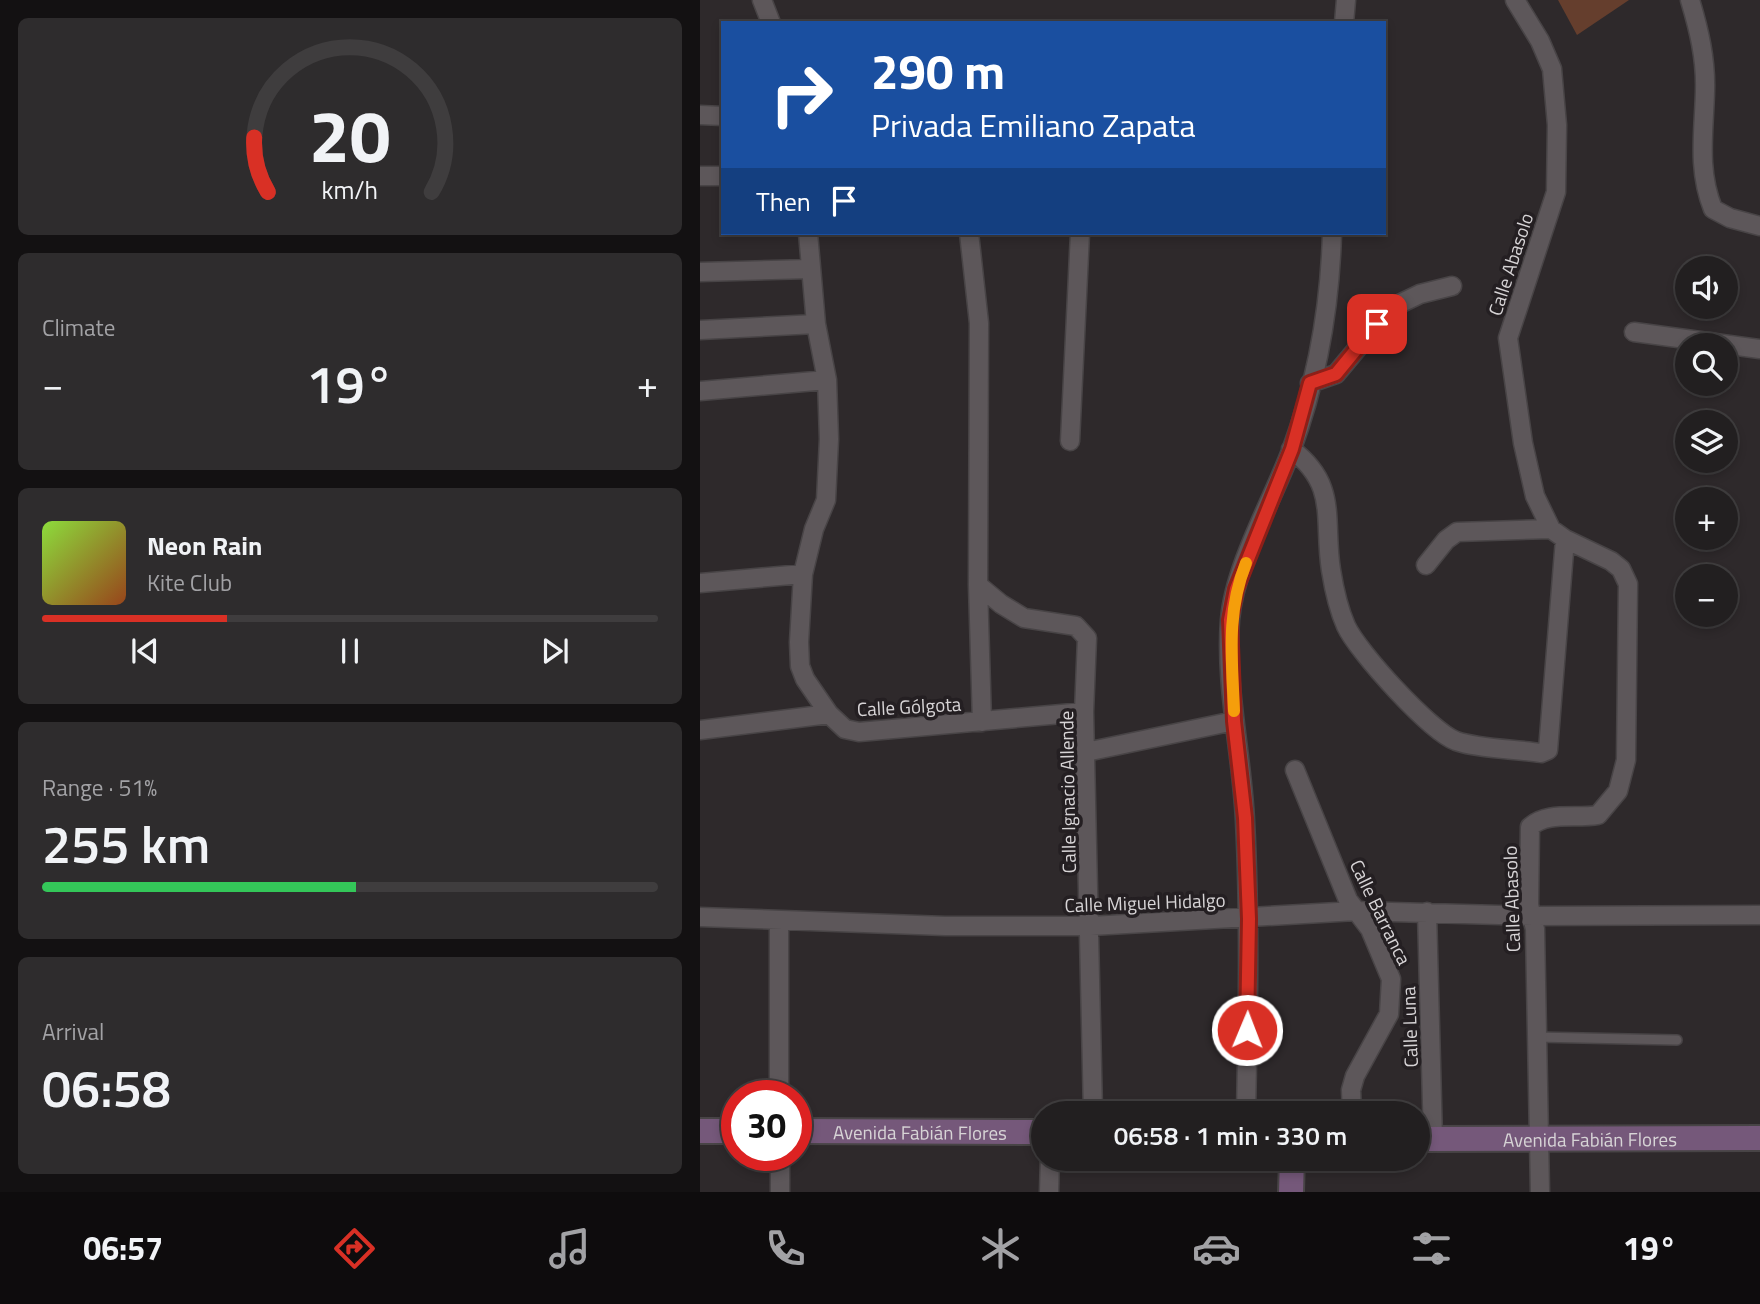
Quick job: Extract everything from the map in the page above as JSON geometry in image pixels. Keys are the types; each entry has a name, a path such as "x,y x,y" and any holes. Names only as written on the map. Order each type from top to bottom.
{"main road":[{"path":"700,1131 721,1131"},
{"name":"Avenida Fabián Flores","path":"812,1131 1031,1132"},
{"name":"Avenida Fabián Flores","path":"1430,1140 1760,1138"},
{"path":"1291,1192 1292,1171"}],"street":[{"path":"762,0 770,21"},
{"path":"1344,21 1346,0"},
{"name":"Calle Abasolo","path":"1515,0 1540,41 1552,69 1557,125 1556,192 1508,338 1535,496 1558,534 1611,561 1621,569 1628,584 1626,760 1618,791 1598,815 1537,820 1530,827 1529,905 1535,929 1540,1192"},
{"path":"1690,0 1700,32 1704,64 1701,129 1708,196 1713,209 1730,218 1760,226"},
{"path":"700,115 721,116"},
{"path":"700,176 721,176"},
{"path":"808,235 816,324 827,380 829,439 826,500 814,529 803,574 800,666 829,714"},
{"path":"969,235 979,323 978,584 982,722"},
{"path":"1070,441 1080,235"},
{"path":"1246,1101 1249,919 1245,818 1234,721 1230,620 1236,589 1292,449 1310,383 1325,325 1332,235"},
{"path":"700,272 810,269"},
{"path":"1310,383 1336,374 1391,308 1420,294 1452,286"},
{"path":"700,330 816,324"},
{"path":"1634,332 1760,349"},
{"path":"700,391 827,380"},
{"path":"1292,449 1306,460 1320,479 1329,526 1332,576 1347,628 1374,663 1433,727 1457,741 1541,753 1548,750 1558,534 1457,532 1446,540 1426,565"},
{"path":"700,583 803,574"},
{"name":"Calle Ignacio Allende","path":"978,584 1001,604 1024,618 1060,621 1082,630 1087,638 1084,712 1091,926 1093,1101"},
{"name":"Calle Gólgota","path":"700,730 829,714 845,729 859,733 1084,712"},
{"path":"1086,752 1234,721"},
{"name":"Calle Barranca","path":"1295,770 1348,900 1370,929 1391,979 1392,999 1389,1014 1355,1076 1351,1101"},
{"name":"Calle Miguel Hidalgo","path":"700,918 945,926 1091,926 1356,911 1532,916 1760,915"},
{"name":"Calle Luna","path":"1425,1101 1427,912"},
{"path":"779,921 779,1080"},
{"path":"780,1171 780,1192"},
{"path":"1049,1192 1050,1171"}],"lane":[{"path":"1535,1037 1677,1041"}],"shaded area":[{"path":"1558,0 1629,0 1577,35"}],"slow traffic":[{"path":"1234,711 1230,620 1236,589 1246,563"}],"route":[{"path":"1247,1030 1249,919 1245,818 1234,721 1230,620 1236,589 1292,449 1310,383 1336,374 1377,324"}]}
